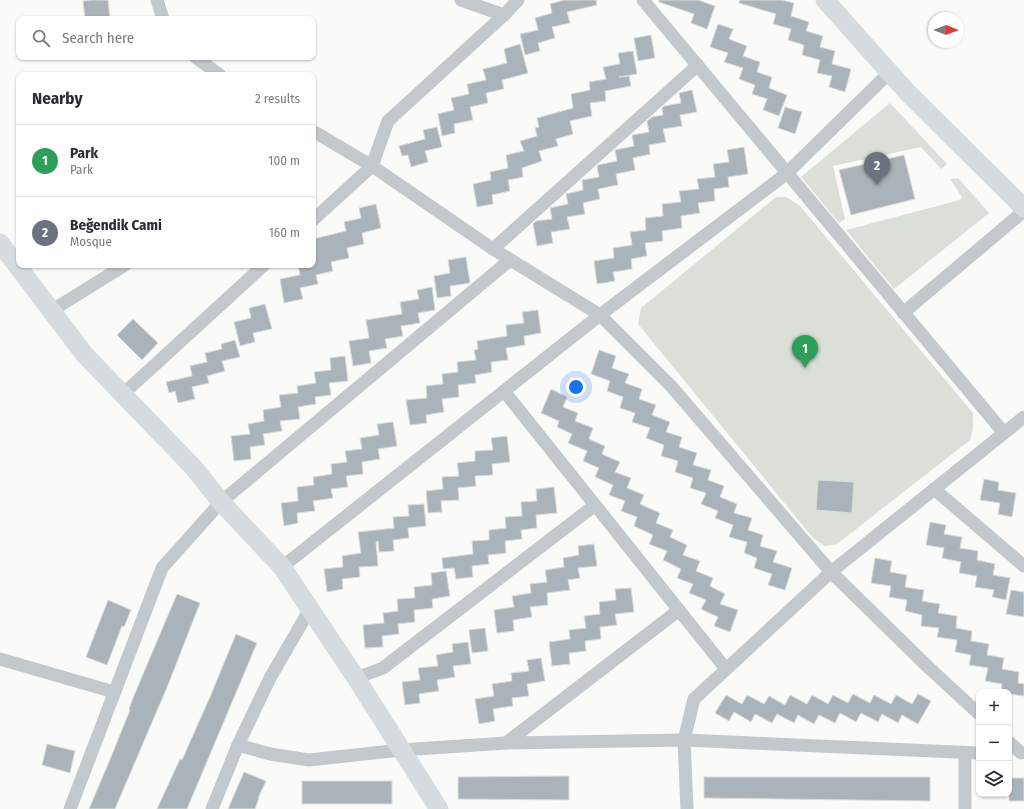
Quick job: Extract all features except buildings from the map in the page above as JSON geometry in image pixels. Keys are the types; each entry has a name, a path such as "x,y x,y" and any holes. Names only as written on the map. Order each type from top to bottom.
{"street":[{"path":"157,0 161,16"},
{"path":"461,0 504,15"},
{"path":"316,217 372,166 388,121 504,15 518,0"},
{"path":"643,0 698,65 786,174 1004,433"},
{"path":"825,0 908,93 1024,210 903,313"},
{"path":"199,60 216,72"},
{"path":"493,249 698,65"},
{"path":"282,567 600,315 786,174 890,72"},
{"path":"316,133 372,166 510,260 600,315 671,386 831,572 976,711"},
{"path":"0,243 16,264"},
{"path":"70,809 162,568 221,502 510,260"},
{"path":"19,268 85,355 194,468 221,502 282,567 356,678 439,809"},
{"path":"52,311 120,268"},
{"path":"123,394 261,268"},
{"path":"504,391 726,669"},
{"path":"687,809 684,740 694,699 831,572 1024,417"},
{"path":"934,489 1024,566"},
{"path":"356,678 383,668 595,505"},
{"path":"212,809 238,745 270,678 310,609"},
{"path":"506,743 679,610"},
{"path":"0,658 114,692"},
{"path":"238,745 270,754 309,760 401,750 506,743 684,740 976,753"},
{"path":"965,753 965,809"}],"shaded area":[{"path":"890,103 947,164 941,169 921,147 833,166 845,219 839,223 801,177"},
{"path":"958,178 989,213 894,289 846,230 960,200 962,197 950,179"},
{"path":"776,197 786,197 800,206 973,413 973,429 970,440 837,544 825,546 813,538 638,324 641,308"}],"place":[{"name":"Beğendik Cami","path":"877,185"},
{"name":"Park","path":"805,368"}]}
